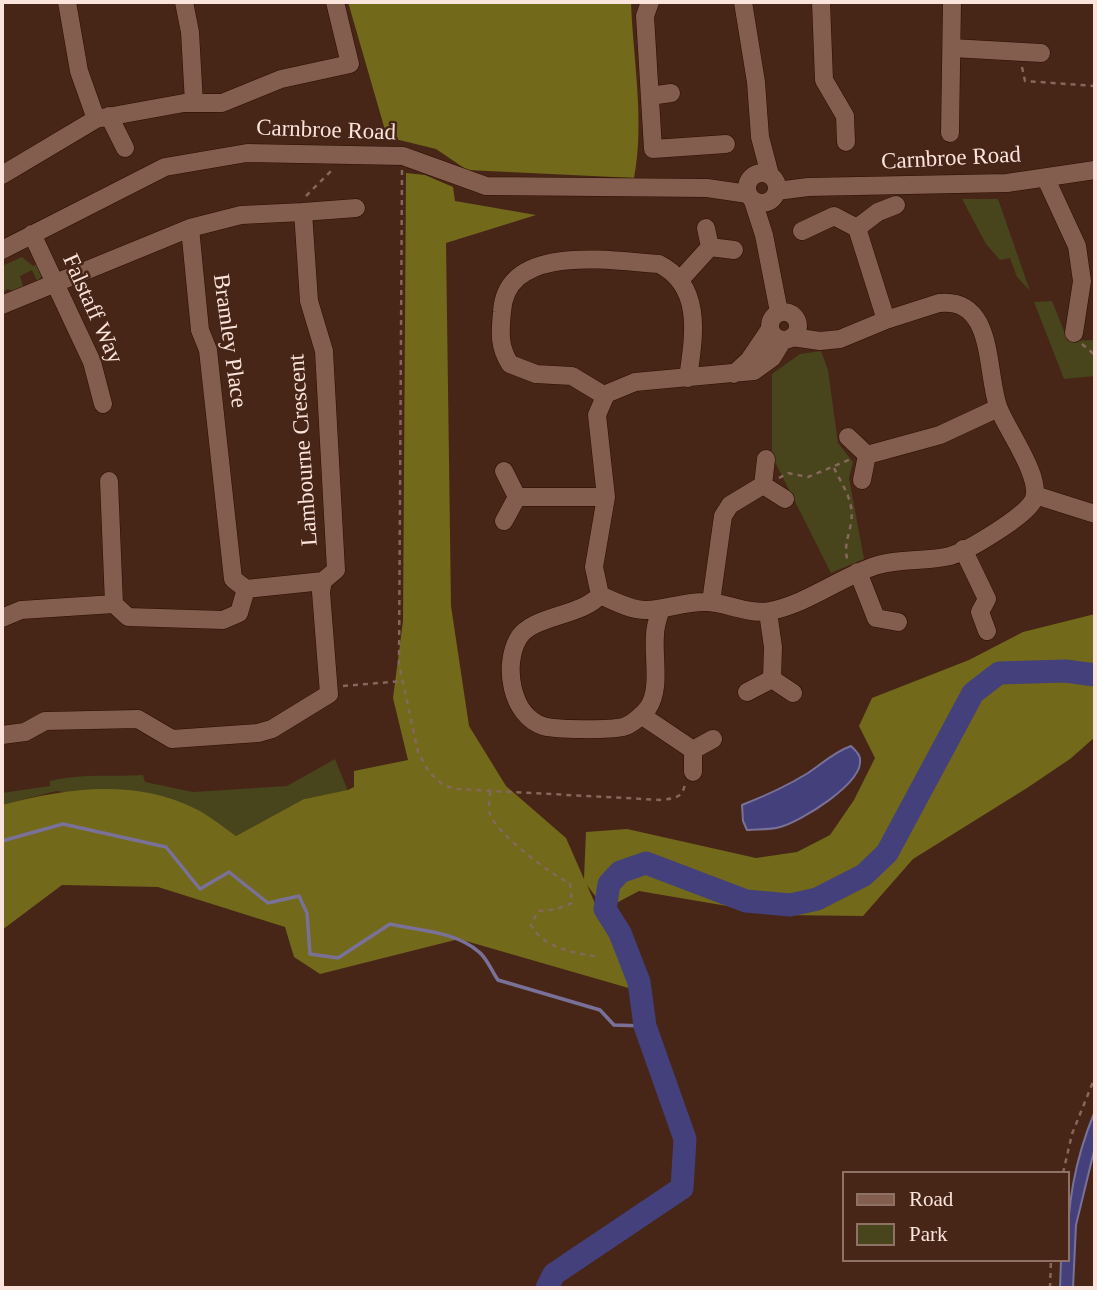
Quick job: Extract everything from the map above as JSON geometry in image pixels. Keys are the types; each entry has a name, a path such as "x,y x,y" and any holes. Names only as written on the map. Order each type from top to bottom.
{"street":[{"path":"67,2 79,71 103,117 125,148"},
{"path":"184,2 190,32 189,103"},
{"path":"2,175 103,117 189,103 222,103 281,79 350,64 335,2"},
{"path":"650,2 645,16 653,149 726,144"},
{"path":"600,595 642,610 661,609 680,602 711,603 768,612 875,565 952,556 1020,516 1035,495 1034,479 998,408 980,321 972,313 946,302 886,320 840,339 786,332 772,317 779,312 764,235 756,82 743,2"},
{"path":"821,2 824,80 845,116 845,142"},
{"path":"950,133 952,2"},
{"path":"952,48 1022,59 1041,53"},
{"path":"650,96 671,93"},
{"path":"931,104 950,104"},
{"name":"Carnbroe Road","path":"2,250 165,167 247,153 403,156 486,186 707,188 981,184 1046,179 1095,170"},
{"path":"1046,179 1077,246 1082,281 1073,333"},
{"path":"857,228 878,212 896,205"},
{"path":"2,305 54,281 190,228 241,215 356,208"},
{"name":"Lambourne Crescent","path":"296,213 309,301 324,351 336,570 323,582 321,592 329,687"},
{"path":"802,231 834,216 857,228 886,320"},
{"name":"Bramley Place","path":"190,228 200,330 208,350 233,579 246,589"},
{"path":"706,228 710,247"},
{"name":"Falstaff Way","path":"32,234 92,362 103,404"},
{"path":"710,247 734,250"},
{"path":"681,279 710,247"},
{"path":"605,396 572,376 536,374 510,364 500,342 502,300 519,276 540,264 577,259 659,264 681,279 691,302 693,319 688,378"},
{"path":"600,595 594,567 606,497 597,415 605,396 623,384 734,374 786,332"},
{"path":"867,455 940,435 998,408"},
{"path":"848,437 867,455"},
{"path":"862,480 867,455"},
{"path":"763,485 766,459"},
{"path":"503,471 517,496"},
{"path":"109,481 114,604 128,617 223,620 239,613 246,589 323,582"},
{"path":"763,485 785,499"},
{"path":"711,603 723,516 730,505 763,485"},
{"path":"1035,495 1095,514"},
{"path":"517,496 606,497"},
{"path":"504,521 517,496"},
{"path":"963,549 986,599 980,612 987,631"},
{"path":"855,573 876,618 898,622"},
{"path":"600,595 592,605 527,628 518,637 511,670 516,701 530,720 545,727 624,727 641,715 654,695 655,632 661,609"},
{"path":"2,618 21,610 114,604"},
{"path":"768,612 773,647 772,679"},
{"path":"747,692 772,679"},
{"path":"772,679 793,692"},
{"path":"2,735 25,732 45,721 138,719 172,739 257,733 272,729 329,694 329,687"},
{"path":"641,715 693,750"},
{"path":"693,750 713,740"},
{"path":"693,750 693,772"}],"path":[{"path":"1022,59 1025,81 1094,85"},
{"path":"296,213 332,171 340,154"},
{"path":"403,156 399,637 402,681 418,752 429,772 443,785 490,791 662,800 679,797 684,792 687,771 693,772"},
{"path":"763,485 788,473 808,477 867,455"},
{"path":"834,468 851,506 851,523 844,543 855,573"},
{"path":"329,687 402,681"},
{"path":"490,791 490,814 499,829 555,877 570,883 572,903 557,909 538,911 531,925 537,937 575,953 599,957"},
{"path":"1063,1171 1072,1134 1095,1077"},
{"path":"1050,1288 1051,1262"}],"green space":[{"path":"962,199 998,199 1030,291 1017,277 1010,258 1000,260 986,244"},
{"path":"22,257 33,266 37,264 42,275 38,283 32,270 20,276 24,289 17,292 8,289 2,292 2,266"},
{"path":"1052,301 1068,341 1095,340 1095,376 1064,379 1034,302"},
{"path":"821,351 828,370 838,443 853,462 849,478 864,559 831,573 772,456 772,374 800,354"},
{"path":"335,759 348,791 307,798 236,836 195,809 56,791 2,805 2,793 50,786 50,781 85,776 143,775 145,782 193,792 287,786"}],"shaded area":[{"path":"348,2 631,2 638,113 634,178 467,170 436,149 387,137"},
{"path":"406,173 425,175 453,187 455,201 536,215 446,243 451,606 469,726 506,786 566,838 584,879 586,832 627,829 756,858 797,852 830,835 854,800 875,758 859,726 872,698 969,660 1023,632 1095,614 1095,737 1070,759 1027,788 913,859 863,916 780,915 639,891 605,909 587,885 632,989 459,939 320,974 294,957 285,927 158,887 62,885 2,930 2,805 75,791 100,789 149,793 173,799 201,812 236,836 304,799 354,787 354,771 408,760 393,698 403,621"},
{"path":"851,746 860,757 859,769 842,790 815,810 789,824 772,829 747,830 743,821 742,805 792,782"},
{"path":"1095,1111 1095,1147 1076,1225 1073,1288 1060,1288 1061,1262 1069,1262 1069,1214 1073,1184"}],"waterway":[{"path":"547,1288 554,1274 682,1188 685,1139 645,1026 639,982 620,933 605,909 609,884 620,872 646,863 746,901 790,905 817,899 864,875 887,853 973,693 999,673 1065,671 1095,675"},
{"path":"2,841 63,824 166,847 200,889 229,872 268,903 299,896 307,913 310,954 338,958 390,924 436,933 459,940 479,952 498,980 600,1010 614,1025 645,1026"}]}
